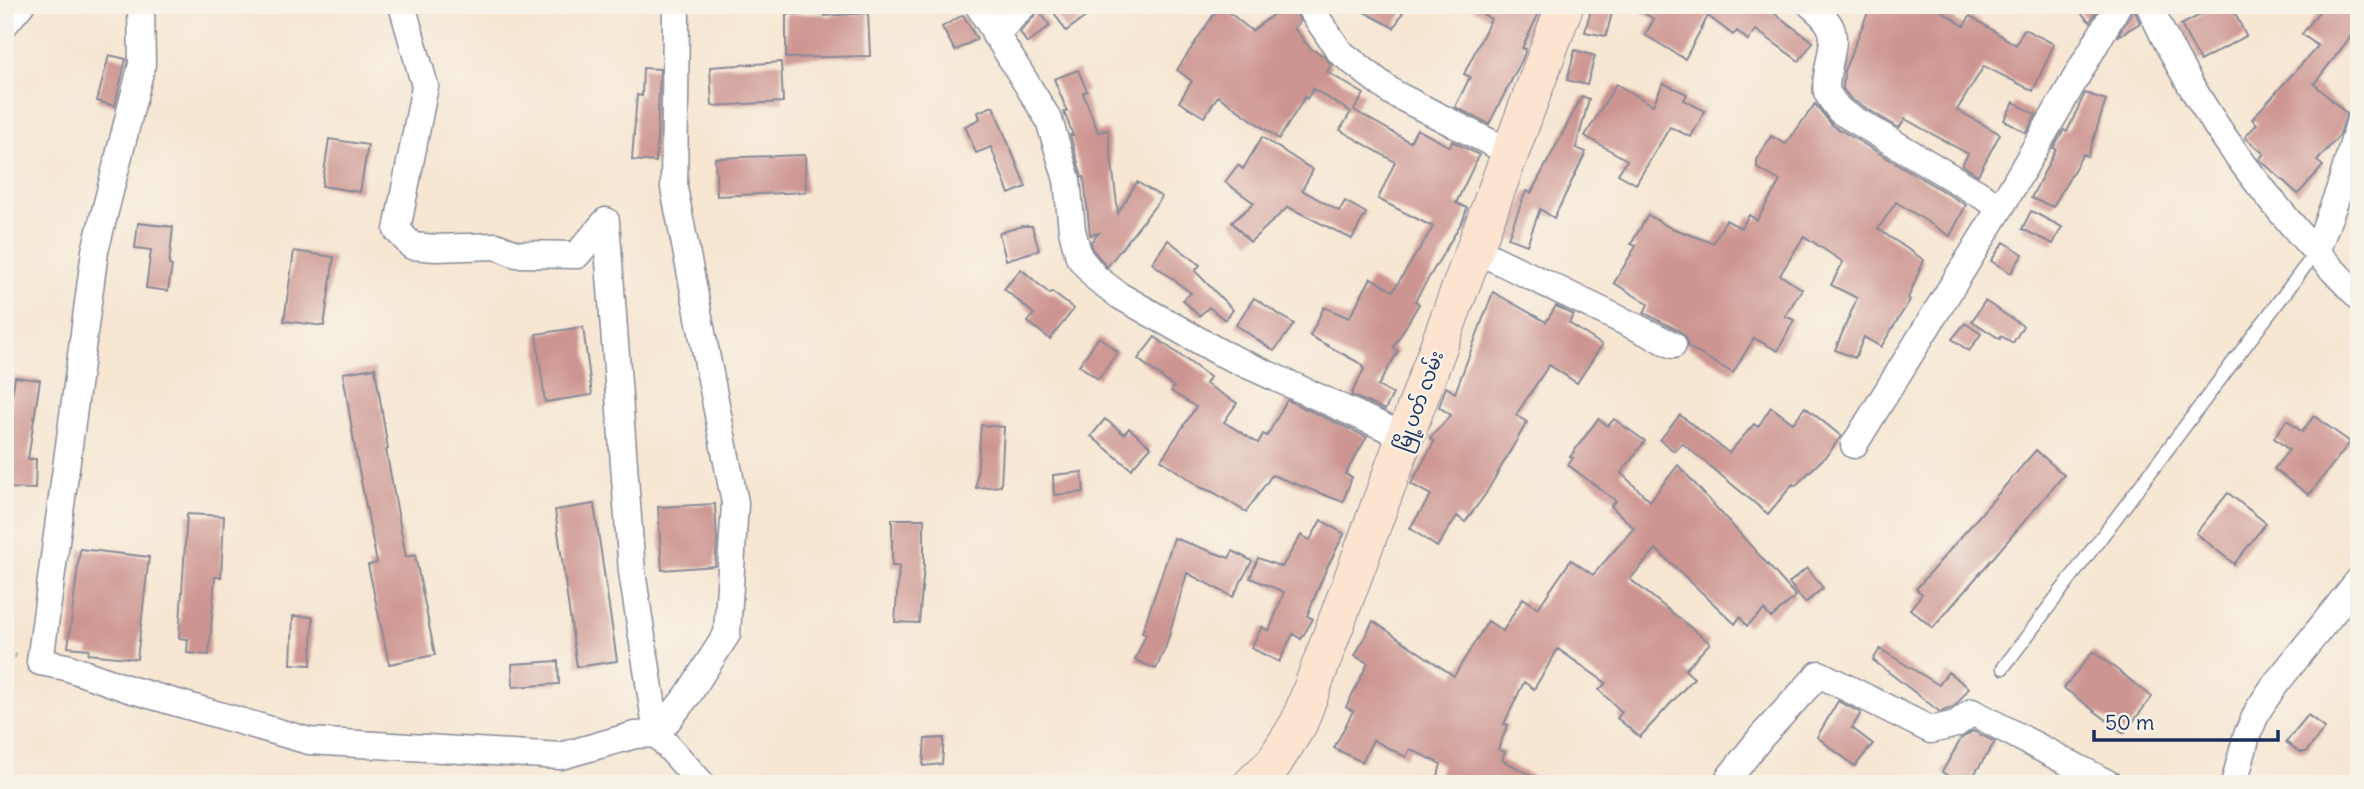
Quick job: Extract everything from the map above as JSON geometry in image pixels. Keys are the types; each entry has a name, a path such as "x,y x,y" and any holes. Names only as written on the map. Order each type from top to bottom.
{"street":[{"path":"6,23 21,5"},
{"path":"141,5 142,64 95,251 40,662 66,667 129,689 309,741 561,756 635,735 657,734 688,695 727,634 735,503 674,188 675,5"},
{"path":"402,5 425,86 397,230 412,246 496,246 516,254 577,255 606,221 632,572 657,734 702,784"},
{"path":"978,5 1049,120 1068,180 1072,230 1079,257 1096,278 1120,296 1221,353 1406,437"},
{"path":"995,35 1024,5"},
{"path":"1308,5 1340,52 1392,93 1511,153"},
{"name":"မြို့ပတ် လမ်း","path":"1252,784 1273,764 1300,723 1565,5"},
{"path":"1811,5 1831,28 1835,41 1825,84 1828,94 1840,111 2001,207"},
{"path":"1854,445 2001,207 2118,5"},
{"path":"2149,5 2182,73 2242,166 2359,297"},
{"path":"2316,252 2340,188 2359,123"},
{"path":"1476,250 1673,345"},
{"path":"2234,784 2247,735 2258,710 2359,580"},
{"path":"1728,784 1728,779 1762,736 1818,674 1931,730 1956,724 1972,712 2109,784"}],"lane":[{"path":"2003,668 2316,252"}],"building":[{"path":"1049,5 1102,5 1066,31"},
{"path":"1220,5 1252,31 1285,5 1292,5 1300,22 1294,28 1310,48 1324,56 1331,65 1327,72 1364,94 1354,110 1410,142 1417,129 1450,147 1452,141 1479,155 1456,203 1467,208 1463,220 1415,301 1419,304 1393,348 1398,351 1378,386 1393,394 1385,410 1351,395 1364,369 1363,365 1310,336 1324,307 1349,318 1371,278 1393,291 1433,227 1378,199 1395,162 1340,130 1351,112 1313,89 1307,99 1305,97 1279,139 1218,96 1204,117 1179,102 1192,81 1177,70"},
{"path":"1351,5 1407,5 1394,28"},
{"path":"1466,5 1543,5 1522,48 1526,49 1522,60 1489,124 1455,107 1470,77 1464,74 1491,19"},
{"path":"1592,5 1614,5 1606,36 1585,32"},
{"path":"1630,5 1763,5 1813,42 1799,61 1756,30 1748,40 1737,31 1733,35 1708,16 1685,59 1645,35 1654,19"},
{"path":"1871,5 1933,5 1964,26 1970,16 2016,45 2024,29 2054,44 2033,91 1984,66 1957,110 2000,134 1978,175 1962,165 1968,154 1905,119 1899,128 1851,99 1843,89 1844,71"},
{"path":"2073,5 2100,5 2090,22"},
{"path":"2219,5 2231,5 2246,36 2200,61 2181,25"},
{"path":"2324,5 2349,5 2359,13 2359,26 2314,84 2347,114 2339,136 2317,161 2323,166 2298,194 2259,159 2264,154 2245,137 2257,124 2252,119 2318,46 2302,34"},
{"path":"2133,7 2140,23 2117,37 2132,13"},
{"path":"1039,10 1050,26 1027,43 1020,32"},
{"path":"868,13 870,56 786,58 786,14 825,16"},
{"path":"963,15 977,39 955,51 942,27"},
{"path":"1575,50 1595,56 1587,85 1567,80"},
{"path":"109,55 126,59 115,106 97,101"},
{"path":"781,62 783,102 712,106 710,67"},
{"path":"643,68 660,69 656,162 632,160 637,95 642,96"},
{"path":"1078,70 1087,91 1083,93 1098,132 1108,130 1118,213 1137,182 1162,197 1107,267 1093,250 1091,242 1099,233 1090,235 1084,177 1064,112 1067,111 1054,79"},
{"path":"1663,83 1687,94 1684,100 1705,111 1691,137 1670,127 1636,184 1618,174 1627,160 1585,136 1616,84 1653,105"},
{"path":"2085,93 2106,100 2088,156 2083,154 2053,207 2031,198 2056,149 2053,148 2064,130 2067,132"},
{"path":"1582,96 1589,99 1576,148 1586,152 1554,218 1540,209 1527,245 1508,238 1526,191 1531,193"},
{"path":"2014,102 2036,115 2026,133 2004,120"},
{"path":"1815,104 1832,125 1966,205 1950,236 1896,202 1878,229 1924,260 1908,298 1910,300 1881,347 1864,337 1855,358 1835,350 1857,298 1831,285 1843,262 1804,236 1780,275 1802,289 1785,316 1794,320 1778,351 1754,338 1733,373 1688,347 1686,337 1680,331 1644,313 1648,304 1614,283 1636,246 1631,244 1648,215 1669,227 1713,243 1726,220 1741,228 1749,215 1757,220 1780,181 1757,168 1757,160 1771,136 1786,144"},
{"path":"993,106 1026,187 1009,194 991,147 976,153 965,126 980,119 978,112"},
{"path":"1262,137 1313,170 1302,190 1339,211 1345,201 1366,213 1352,239 1288,207 1250,242 1232,222 1254,203 1225,182 1238,165 1243,169"},
{"path":"329,139 368,145 360,192 322,186"},
{"path":"805,155 806,192 717,196 715,158"},
{"path":"2031,211 2062,227 2053,244 2022,229"},
{"path":"138,223 173,227 168,291 146,288 151,250 135,248"},
{"path":"1032,226 1039,250 1006,260 999,233"},
{"path":"1168,240 1200,265 1195,271 1233,310 1225,320 1209,307 1199,316 1183,300 1191,293 1152,263"},
{"path":"2004,242 2023,254 2011,273 1991,261"},
{"path":"294,251 334,257 324,326 284,321"},
{"path":"1021,269 1050,294 1052,292 1074,309 1050,339 1028,322 1034,314 1004,289"},
{"path":"1493,292 1546,322 1556,306 1574,315 1569,323 1602,345 1577,383 1549,365 1516,415 1527,422 1485,495 1465,522 1457,516 1437,547 1410,528 1431,495 1411,484 1434,442 1430,438 1451,415 1439,407 1446,387 1455,393"},
{"path":"1254,298 1294,324 1274,351 1236,325"},
{"path":"1985,301 2023,326 2013,343 2001,336 2000,339 1972,321"},
{"path":"1965,323 1981,334 1969,351 1952,339"},
{"path":"583,327 592,395 545,402 536,334"},
{"path":"1099,337 1118,352 1098,379 1079,365"},
{"path":"1155,337 1210,377 1206,384 1237,403 1224,422 1258,443 1263,434 1267,436 1287,400 1367,437 1345,474 1352,477 1343,502 1272,475 1246,512 1202,488 1161,460 1196,407 1171,391 1174,387 1138,359"},
{"path":"375,368 388,449 386,450 406,557 415,555 435,655 389,664 368,565 377,563 343,373"},
{"path":"15,377 40,380 28,459 36,459 35,489 5,488 5,442"},
{"path":"1771,407 1793,423 1805,407 1841,436 1829,453 1795,486 1793,484 1768,514 1682,443 1674,451 1660,440 1680,415 1729,453 1754,424 1758,427"},
{"path":"2314,416 2350,442 2309,495 2274,469 2289,450 2274,438 2287,420 2302,432"},
{"path":"1105,419 1124,434 1129,428 1151,447 1131,469 1091,436"},
{"path":"1598,419 1608,426 1614,419 1645,441 1621,473 1650,501 1678,465 1796,596 1771,618 1764,610 1747,626 1740,617 1735,624 1656,549 1630,579 1710,643 1685,670 1694,678 1640,737 1617,718 1622,712 1599,690 1606,683 1558,649 1534,689 1524,682 1504,724 1508,725 1498,749 1505,752 1502,760 1548,784 1436,784 1441,764 1410,749 1406,757 1373,740 1362,762 1334,748 1353,711 1346,707 1368,663 1355,656 1373,621 1454,676 1488,621 1503,631 1523,598 1538,608 1571,560 1593,575 1634,528 1611,506 1616,501 1568,465 1573,458 1570,457"},
{"path":"981,425 1004,427 1001,486 976,488"},
{"path":"2036,450 2064,475 1933,628 1910,609 1922,594 1916,589"},
{"path":"1082,472 1084,492 1054,495 1053,475"},
{"path":"2228,493 2266,523 2234,564 2196,533"},
{"path":"594,504 617,661 577,667 555,510"},
{"path":"715,504 715,566 662,570 658,507"},
{"path":"187,514 224,516 221,577 215,577 209,655 187,653 188,639 179,638"},
{"path":"892,519 924,519 924,566 919,623 895,622 899,566 892,566"},
{"path":"1321,520 1344,534 1307,616 1313,619 1301,639 1293,634 1279,662 1251,648 1262,627 1269,631 1284,592 1250,578 1258,558 1282,567 1301,535 1310,540"},
{"path":"1174,538 1229,558 1233,551 1252,561 1233,597 1187,573 1166,646 1156,669 1135,660 1146,634 1142,633"},
{"path":"80,549 149,557 137,659 88,654 89,649 68,647"},
{"path":"1807,568 1823,588 1805,603 1789,583"},
{"path":"293,616 313,617 311,665 291,664"},
{"path":"1880,649 1939,685 1948,672 1969,688 1957,704 1940,712 1873,660"},
{"path":"2093,651 2152,697 2124,733 2064,688"},
{"path":"558,661 559,684 513,687 512,664"},
{"path":"1838,701 1861,713 1852,728 1873,744 1855,766 1817,737"},
{"path":"2308,715 2325,728 2306,752 2299,752 2286,742"},
{"path":"1973,731 1995,742 1968,784 1960,784 1942,772 1961,739"},
{"path":"944,738 942,764 923,766 925,739"}]}
